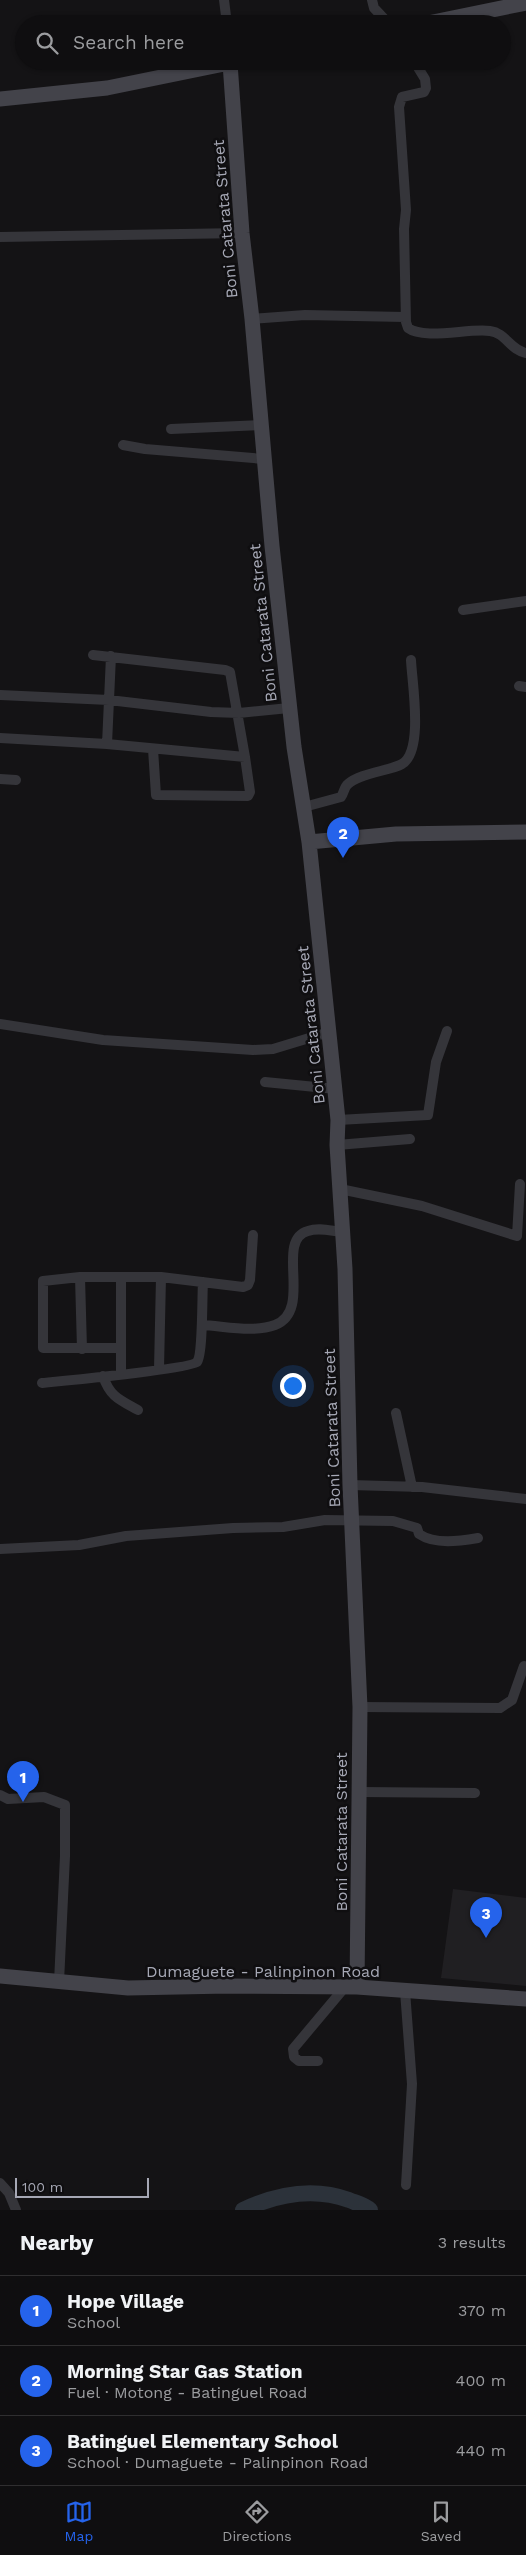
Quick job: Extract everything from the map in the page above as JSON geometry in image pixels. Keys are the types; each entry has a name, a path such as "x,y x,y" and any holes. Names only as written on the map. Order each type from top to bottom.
{"street":[{"path":"224,0 226,15"},
{"path":"372,0 374,8 381,15"},
{"path":"467,15 526,3"},
{"path":"0,99 107,88 194,70"},
{"name":"Boni Catarata Street","path":"233,70 242,233 252,319 264,459 290,708 309,842 338,1120 337,1145 360,1707 360,1792 351,1987"},
{"path":"420,70 425,79 426,88 424,92 402,97 399,107 406,210 404,230 404,317 408,328 413,332 490,331 503,336 517,351 526,353"},
{"path":"0,237 242,233"},
{"path":"252,319 305,315 404,317"},
{"path":"171,429 261,425"},
{"path":"123,445 145,449 264,459"},
{"path":"463,610 526,601"},
{"path":"93,655 230,672 233,678 250,792 248,796 156,795 153,748"},
{"path":"107,744 111,656"},
{"path":"304,807 341,797 348,784 381,769 401,764 411,754 415,734 411,660"},
{"path":"0,695 109,700 238,713 290,708"},
{"path":"0,738 107,744 245,757"},
{"path":"0,779 16,780"},
{"path":"309,842 396,834 526,832"},
{"path":"0,1024 103,1040 253,1050 273,1049 329,1032"},
{"path":"338,1120 428,1115 436,1062 448,1031"},
{"path":"265,1082 336,1089"},
{"path":"337,1145 410,1139"},
{"path":"340,1189 422,1206 522,1238 520,1184"},
{"path":"202,1325 262,1329 277,1325 289,1313 294,1297 293,1255 296,1240 305,1231 318,1229 342,1232"},
{"path":"122,1348 46,1349 42,1345 43,1281 80,1277 120,1276 161,1277 248,1285 253,1235"},
{"path":"120,1276 121,1374"},
{"path":"80,1277 82,1349"},
{"path":"159,1369 161,1277"},
{"path":"42,1383 192,1365 197,1362 200,1356 202,1325 202,1282"},
{"path":"103,1376 107,1388 112,1395 138,1410"},
{"path":"396,1413 412,1487"},
{"path":"350,1485 412,1487 526,1499"},
{"path":"0,1549 79,1545 126,1536 283,1526 326,1520 393,1521 416,1528 419,1534 426,1539 448,1541 478,1538"},
{"path":"360,1707 500,1708 512,1700 525,1664"},
{"path":"360,1792 475,1793"},
{"path":"0,1795 8,1798 44,1797 65,1805 66,1856 59,1982"},
{"name":"Dumaguete - Palinpinon Road","path":"0,1976 128,1988 228,1986 351,1987 526,1999"},
{"path":"318,2061 299,2061 294,2057 293,2049 351,1987"},
{"path":"405,1991 412,2084 406,2185"},
{"path":"0,2183 9,2193 16,2210"}],"shaded area":[{"path":"453,1889 526,1898 526,1986 441,1978"}],"waterway":[{"path":"243,2210 282,2196 309,2193 336,2196 360,2204 370,2210"}],"place":[{"name":"Morning Star Gas Station","path":"343,858"},
{"name":"Hope Village","path":"23,1802"},
{"name":"Batinguel Elementary School","path":"486,1938"}]}
